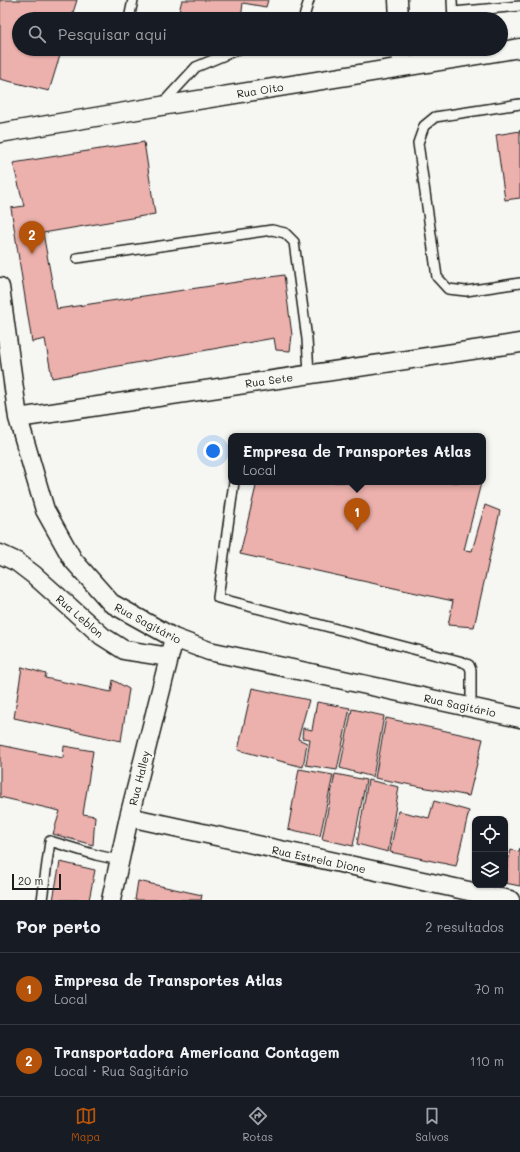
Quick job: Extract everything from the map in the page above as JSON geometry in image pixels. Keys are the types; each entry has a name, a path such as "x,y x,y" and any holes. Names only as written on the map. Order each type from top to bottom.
{"street":[{"path":"398,0 399,12"},
{"name":"Rua Oito","path":"508,49 520,48"},
{"path":"401,56 402,67"},
{"name":"Rua Oito","path":"0,133 402,67 446,56"},
{"name":"Rua Sagitário","path":"0,287 18,418 46,510 73,560 111,603 174,638 209,651 520,718"},
{"name":"Rua Sete","path":"18,418 520,343"},
{"name":"Rua Leblon","path":"0,554 17,562 34,575 102,636 124,650 170,656"},
{"name":"Rua Halley","path":"111,900 129,817 174,638"},
{"name":"Rua Estrela Dione","path":"129,817 510,900"}],"lane":[{"path":"131,12 133,0"},
{"path":"306,12 309,0"},
{"path":"452,0 453,12"},
{"path":"475,12 520,6"},
{"path":"161,106 196,67 222,56"},
{"path":"520,104 435,118 424,126 418,143 437,277 448,289 466,291 520,283"},
{"path":"77,258 272,230 285,233 294,242 307,340 309,374"},
{"path":"234,485 218,598 463,662 469,665 471,670 471,707"},
{"path":"42,900 50,841 96,855 119,860"}],"building":[{"path":"0,0 77,0 73,12 12,12 12,56 60,56 49,91 0,79"},
{"path":"182,0 268,0 266,7 243,3 242,12 179,12"},
{"path":"520,131 520,198 505,200 496,135"},
{"path":"144,142 155,214 43,233 57,309 284,275 292,335 290,351 276,350 274,338 52,378 45,339 32,342 11,208 24,206 13,163"},
{"path":"256,485 480,485 464,550 472,551 485,505 500,511 474,627 448,625 453,601 240,554"},
{"path":"22,667 46,674 45,678 111,692 113,680 129,689 121,741 14,718"},
{"path":"252,688 309,700 298,739 307,743 303,767 238,750"},
{"path":"317,702 350,708 337,770 306,765 310,739 302,738 303,728 312,730"},
{"path":"352,709 384,716 373,777 340,768"},
{"path":"386,718 483,739 469,796 375,778"},
{"path":"0,745 63,758 64,746 93,751 83,814 95,816 93,845 53,834 60,811 0,797"},
{"path":"299,769 333,775 320,836 288,829"},
{"path":"335,774 366,780 353,846 322,839"},
{"path":"368,780 399,787 388,852 357,844"},
{"path":"434,801 469,811 456,866 390,852 398,811 429,818"},
{"path":"520,848 520,886 508,884 508,862 511,850 519,852"},
{"path":"60,862 95,870 89,900 53,900"},
{"path":"138,881 202,895 201,900 135,900"}],"place":[{"name":"Transportadora Americana Contagem","path":"32,254"},
{"name":"Empresa de Transportes Atlas","path":"357,531"}]}
